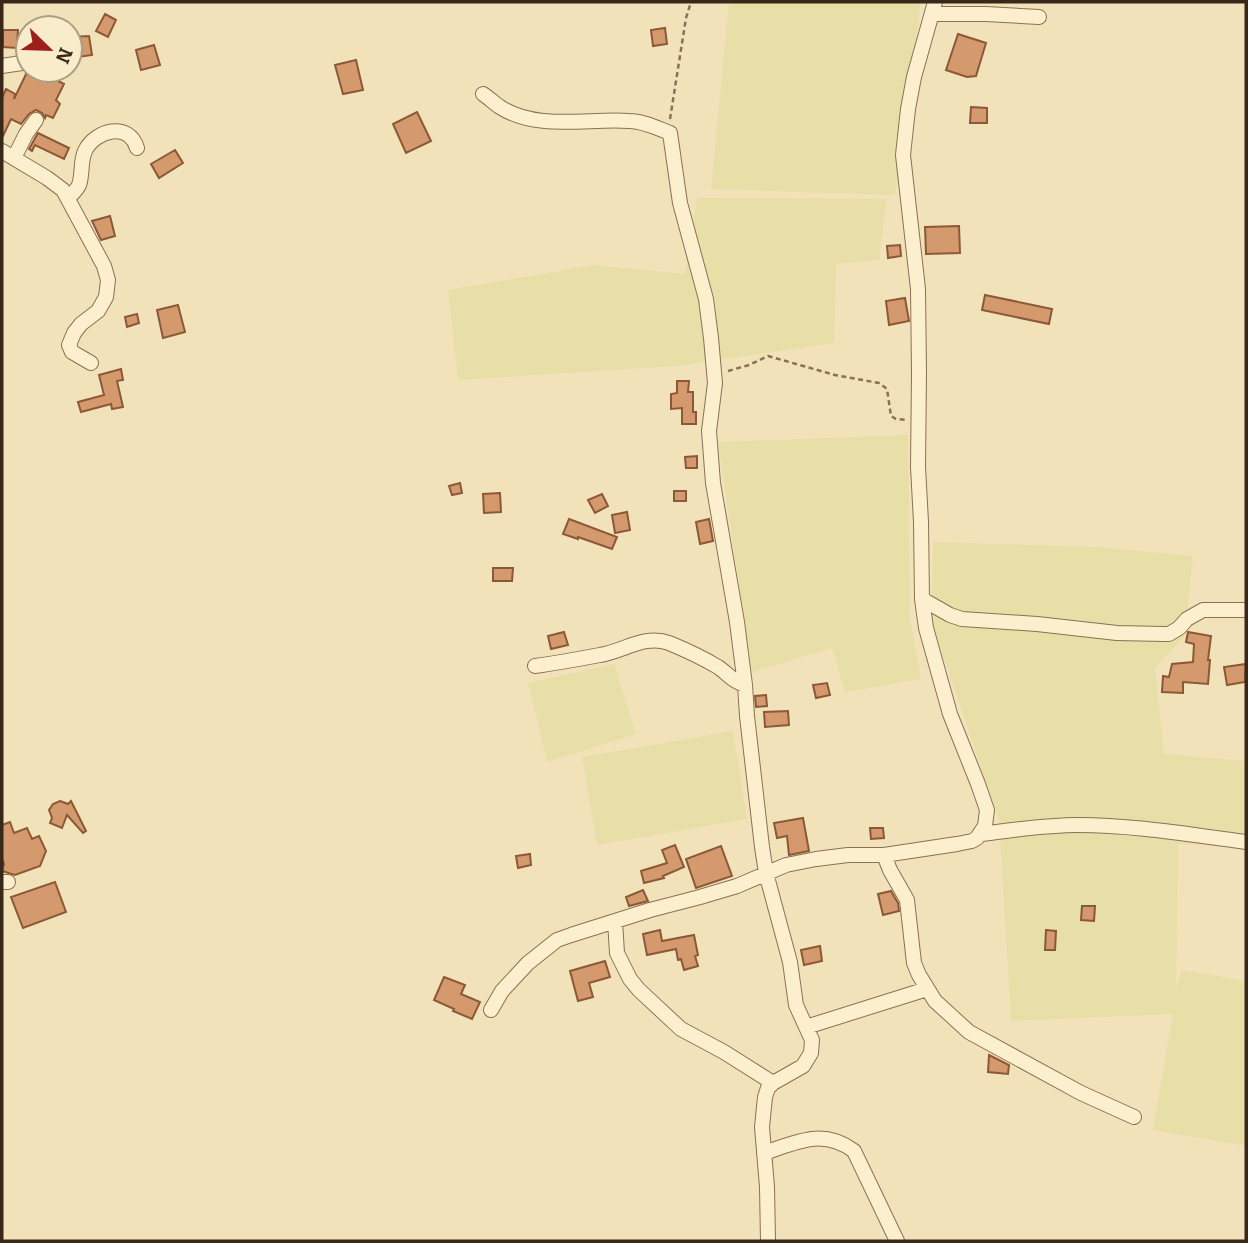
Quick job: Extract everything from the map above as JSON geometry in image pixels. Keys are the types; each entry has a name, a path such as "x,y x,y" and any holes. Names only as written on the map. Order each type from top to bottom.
{"street":[{"path":"491,1010 502,991 528,962 557,940 615,920 737,886 786,865 848,855 884,855 957,844 972,841 981,834 985,826 986,810 950,714 926,628 922,599 918,289 903,155 914,77 934,8 1039,17"},
{"path":"483,94 502,108 520,116 545,121 629,121 670,134 680,203 706,299 714,374 709,431 713,483 737,622 766,873 790,962 796,1005 812,1040 811,1053 806,1062 773,1083 766,1093 762,1127 768,1241"},
{"path":"36,120 8,155 63,190 104,266 108,288 103,303 98,311 81,324 69,345 72,352 91,363"},
{"path":"68,198 79,185 85,153 93,141 109,132 125,132 135,140 137,148"},
{"path":"922,599 950,615 969,620 1117,633 1169,634 1187,619 1207,608 1246,610"},
{"path":"926,628 950,615"},
{"path":"536,666 604,655 645,641 657,640 708,661 733,681 745,685"},
{"path":"981,834 1045,826 1107,826 1246,842"},
{"path":"884,855 907,900 914,963 935,1001 969,1032 1081,1093 1134,1117"},
{"path":"615,920 617,953 630,979 639,990 681,1028 773,1083"},
{"path":"806,1027 927,989"},
{"path":"764,1153 806,1138 821,1138 844,1144 854,1151 897,1241"}],"path":[{"path":"670,134 670,117 691,2"},
{"path":"714,374 749,365 764,357 773,357 835,375 879,383 887,389 893,418 918,420"}],"shaded area":[{"path":"729,2 921,2 895,195 711,189"},
{"path":"697,198 886,199 879,260 836,264 834,343 677,366 458,380 448,290 593,265 685,274"},
{"path":"908,435 910,619 921,679 845,692 832,648 752,672 718,442"},
{"path":"933,542 1098,547 1193,556 1185,636 1155,668 1164,754 1246,761 1246,847 1178,844 1176,990 1181,970 1246,981 1246,1146 1153,1130 1173,1014 1011,1021 999,820 931,620"},
{"path":"614,664 636,734 547,762 528,683"},
{"path":"733,731 747,819 597,845 582,757"}],"building":[{"path":"105,14 116,20 108,37 96,31"},
{"path":"665,28 667,44 653,46 651,30"},
{"path":"3,30 14,30 14,48 3,47"},
{"path":"958,34 986,43 976,76 967,77 946,70"},
{"path":"84,36 89,36 92,55 84,56"},
{"path":"154,45 160,65 141,70 136,50"},
{"path":"356,60 363,90 343,94 335,65"},
{"path":"21,84 64,84 56,100 60,104 53,118 46,115 45,118 36,110 21,124 11,119 2,138 2,98 6,89 15,94 14,99"},
{"path":"971,107 987,108 987,123 970,123"},
{"path":"417,112 431,141 406,153 393,124"},
{"path":"38,133 69,148 64,159 35,145 32,151 29,149"},
{"path":"175,150 183,163 159,178 151,164"},
{"path":"110,216 115,236 101,240 92,221"},
{"path":"959,226 960,253 926,254 925,227"},
{"path":"900,245 901,256 888,258 887,246"},
{"path":"985,295 1052,309 1049,324 982,310"},
{"path":"905,298 909,321 889,325 886,301"},
{"path":"178,305 185,332 163,338 157,310"},
{"path":"137,314 139,323 127,327 125,317"},
{"path":"121,369 123,380 117,381 123,407 112,409 111,404 81,412 78,402 104,395 99,375"},
{"path":"677,381 689,381 688,392 693,392 696,424 682,424 682,408 671,409 671,394 677,393"},
{"path":"697,456 697,468 686,468 685,457"},
{"path":"460,483 462,493 452,495 449,486"},
{"path":"674,491 686,491 686,501 674,501"},
{"path":"500,493 501,512 484,513 483,494"},
{"path":"602,494 608,506 595,513 588,500"},
{"path":"627,512 630,530 615,533 612,515"},
{"path":"569,519 617,537 612,549 563,534"},
{"path":"709,519 713,541 700,544 696,522"},
{"path":"493,568 513,568 512,581 493,581"},
{"path":"564,632 568,645 551,649 548,636"},
{"path":"1188,632 1211,636 1208,684 1183,682 1183,693 1162,692 1163,676 1169,677 1172,664 1193,662 1194,644 1186,642"},
{"path":"1246,664 1245,682 1227,685 1224,667"},
{"path":"827,683 830,695 816,698 813,685"},
{"path":"766,695 767,706 756,707 755,696"},
{"path":"788,711 789,725 765,727 764,712"},
{"path":"60,801 68,804 71,801 86,831 83,833 67,815 62,828 50,823 52,818 49,810 53,804"},
{"path":"803,818 809,851 789,855 787,836 777,838 774,823"},
{"path":"10,822 14,833 27,828 32,839 39,836 46,851 40,866 15,875 2,871 2,825"},
{"path":"870,828 883,828 884,838 871,839"},
{"path":"675,845 684,867 663,876 664,878 644,883 641,871 667,863 662,850"},
{"path":"721,846 732,876 696,888 686,859"},
{"path":"530,854 531,865 518,868 516,856"},
{"path":"55,882 66,912 23,928 11,897"},
{"path":"643,890 648,901 629,906 626,897"},
{"path":"891,891 899,911 883,915 878,894"},
{"path":"1082,906 1095,906 1094,921 1081,920"},
{"path":"660,930 662,941 694,935 698,966 684,970 676,949 647,955 643,934"},
{"path":"1046,930 1056,931 1055,950 1045,950"},
{"path":"820,946 822,961 804,965 801,950"},
{"path":"605,961 610,977 589,983 593,997 578,1001 570,971"},
{"path":"444,977 465,985 461,994 480,1002 472,1019 434,1000"},
{"path":"989,1055 1009,1065 1008,1074 988,1072"}]}
